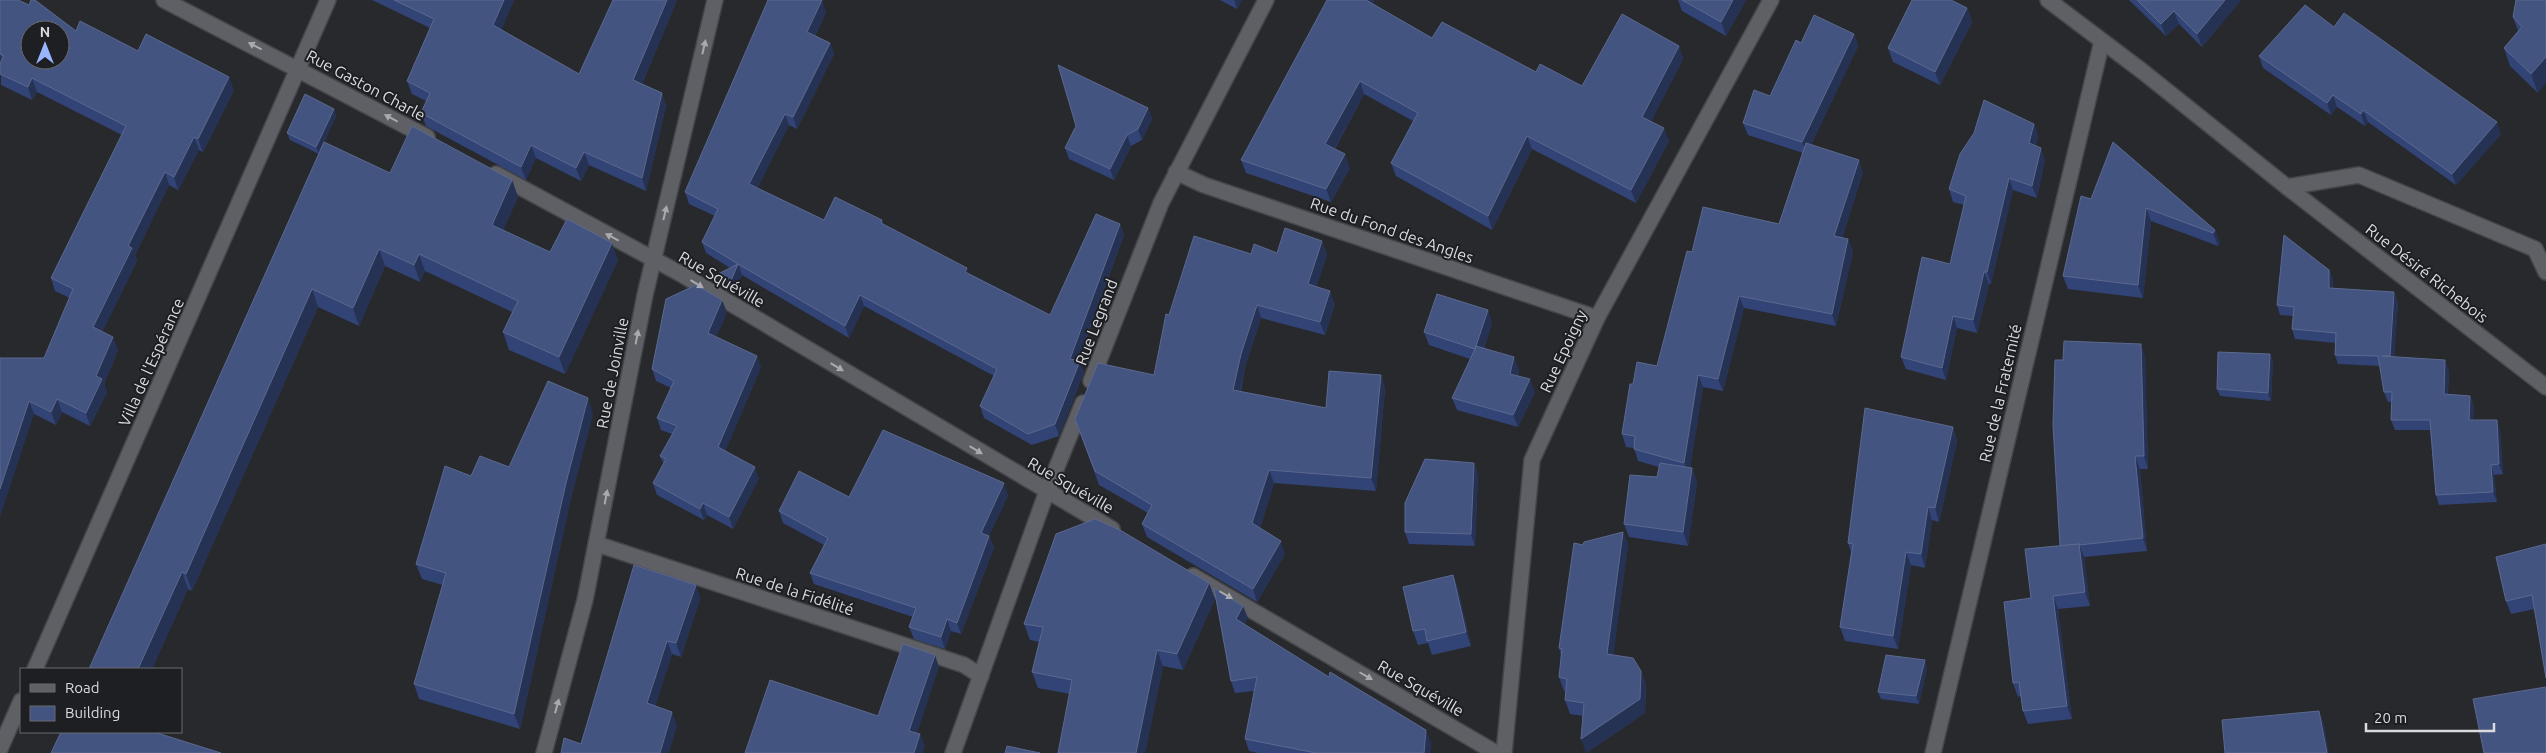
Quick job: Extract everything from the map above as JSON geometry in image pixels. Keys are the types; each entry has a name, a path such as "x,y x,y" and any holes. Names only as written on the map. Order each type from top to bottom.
{"street":[{"name":"Rue Gaston Charle","path":"164,0 298,68 438,144"},
{"name":"Villa de l'Espérance","path":"35,668 328,0"},
{"name":"Rue de Joinville","path":"544,753 586,600 645,295 715,0"},
{"name":"Rue Legrand","path":"953,753 1047,491 1161,203 1266,0"},
{"name":"Rue Epoigny","path":"1504,753 1532,460 1597,318 1771,0"},
{"name":"Rue Désiré Richebois","path":"2048,0 2142,70 2287,187 2546,387"},
{"name":"Rue de la Fraternité","path":"1933,753 2102,42"},
{"path":"482,167 654,260"},
{"name":"Rue du Fond des Angles","path":"1176,172 1204,184 1597,318"},
{"path":"2287,187 2359,175 2535,249 2546,272"},
{"name":"Rue Squéville","path":"654,260 1124,536"},
{"name":"Rue de la Fidélité","path":"597,544 964,665 981,676"},
{"name":"Rue Squéville","path":"1183,570 1496,753"},
{"path":"0,749 20,703"}],"building":[{"path":"0,0 18,0 29,5 31,0 35,0 61,20 20,20 20,70 70,70 70,26 76,31 80,21 138,51 146,34 229,77 198,139 194,137 174,177 165,172 128,246 132,248 93,327 113,337 96,376 102,379 86,413 57,399 51,412 29,401 0,489 0,358 44,358 73,289 51,278 126,126 32,78 28,87 0,74 0,63 4,56 0,54"},
{"path":"394,0 504,0 493,25 579,74 613,0 667,0 633,80 662,93 642,178 584,152 576,168 531,145 521,167 421,113 430,93 407,81 434,19"},
{"path":"768,0 822,0 807,32 830,43 793,117 785,114 749,184 824,220 835,197 882,220 881,223 967,268 965,272 1050,315 1096,214 1120,224 1070,359 1080,361 1055,424 1028,434 980,406 997,369 860,295 845,326 702,242 718,209 685,192"},
{"path":"1327,0 1366,0 1432,38 1442,22 1536,72 1540,64 1582,86 1622,14 1679,46 1642,117 1664,128 1631,190 1527,136 1488,216 1391,163 1418,113 1360,81 1325,144 1345,154 1326,189 1241,160"},
{"path":"1682,0 1733,0 1721,22"},
{"path":"1912,0 1951,0 1967,8 1935,72 1888,48"},
{"path":"2137,0 2225,0 2197,34 2174,11 2161,24"},
{"path":"2516,0 2546,0 2546,57 2531,74 2504,48 2522,27 2513,17"},
{"path":"2305,5 2334,27 2344,13 2497,122 2452,174 2363,110 2361,114 2333,95 2327,103 2259,56"},
{"path":"1814,15 1854,34 1802,142 1743,123 1754,90 1770,96 1796,40 1801,43"},
{"path":"1058,65 1148,108 1138,129 1127,135 1110,169 1065,148 1076,126"},
{"path":"305,94 334,109 316,147 287,133"},
{"path":"1984,100 2034,124 2029,143 2041,148 2032,186 2009,178 1987,272 1984,272 1973,320 1953,316 1942,368 1901,357 1922,257 1950,264 1966,196 1949,189 1960,154 1974,133"},
{"path":"412,126 512,180 492,225 550,252 567,219 612,243 559,357 503,332 518,301 419,254 414,265 379,249 353,308 312,289 186,574 182,572 138,668 89,668 324,142 390,173"},
{"path":"2113,142 2215,230 2213,233 2146,208 2138,285 2063,276 2081,196 2091,199"},
{"path":"1806,143 1859,160 1834,236 1848,239 1832,314 1739,296 1718,379 1698,375 1684,463 1634,449 1635,436 1622,434 1630,384 1633,384 1637,362 1657,366 1687,251 1692,252 1703,207 1779,224"},
{"path":"1285,228 1322,241 1308,284 1330,291 1320,322 1257,305 1241,354 1233,390 1326,408 1329,371 1381,375 1371,478 1269,470 1252,523 1281,541 1253,589 1142,524 1152,505 1095,471 1075,419 1098,363 1154,375 1166,314 1169,315 1194,236 1251,254 1254,244 1277,253"},
{"path":"2284,235 2329,270 2329,288 2394,292 2390,356 2382,356 2445,360 2444,394 2470,396 2469,420 2497,420 2499,464 2491,465 2493,492 2436,495 2430,420 2391,420 2392,392 2384,392 2378,356 2335,355 2336,333 2292,329 2294,307 2277,305"},
{"path":"738,264 730,283 716,275"},
{"path":"696,285 722,300 708,333 757,356 718,447 755,467 729,517 703,503 700,509 653,483 666,459 660,456 677,426 657,418 674,381 652,369 666,299"},
{"path":"1437,294 1488,310 1476,346 1514,357 1510,374 1530,379 1513,415 1452,398 1475,349 1424,332"},
{"path":"2064,341 2141,344 2144,456 2135,456 2143,538 2060,546 2053,425 2055,360 2063,360"},
{"path":"2218,352 2270,354 2268,393 2217,389"},
{"path":"548,381 588,398 566,483 514,714 414,684 446,573 416,564 445,466 471,476 480,456 509,467"},
{"path":"1865,408 1953,427 1935,508 1928,507 1921,554 1906,552 1893,636 1840,627 1853,544 1848,543"},
{"path":"883,430 1004,483 981,533 989,536 957,623 947,619 941,637 909,627 916,608 810,573 828,538 779,511 799,471 849,497"},
{"path":"1425,459 1474,463 1471,534 1405,532 1405,503"},
{"path":"1660,463 1692,468 1683,532 1624,524 1630,475 1657,477"},
{"path":"1095,519 1120,530 1209,583 1177,654 1157,650 1136,753 1058,753 1072,680 1032,672 1043,627 1024,624 1056,534"},
{"path":"1623,532 1607,654 1633,658 1641,671 1640,699 1581,739 1584,703 1565,700 1567,679 1559,677 1562,649 1559,648 1574,543 1583,545 1584,542"},
{"path":"2079,544 2085,592 2053,596 2067,706 2023,711 2019,682 2013,683 2004,602 2031,598 2025,549"},
{"path":"2546,544 2546,678 2532,595 2506,601 2496,557"},
{"path":"634,565 696,585 676,643 667,641 647,703 672,712 660,753 561,753 564,738 581,744"},
{"path":"1453,575 1466,632 1427,641 1425,629 1413,631 1403,587"},
{"path":"1214,588 1243,606 1236,619 1329,677 1330,672 1426,730 1424,753 1316,753 1245,739 1257,677 1231,681"},
{"path":"903,644 935,655 909,731 920,734 914,753 745,753 770,680 878,716"},
{"path":"1886,655 1925,660 1916,696 1878,692"},
{"path":"2546,687 2546,753 2484,753 2473,699"},
{"path":"2319,711 2327,753 2225,753 2222,720"},
{"path":"61,733 157,733 221,753 51,753"},
{"path":"1007,746 1040,753 1005,753"}]}
